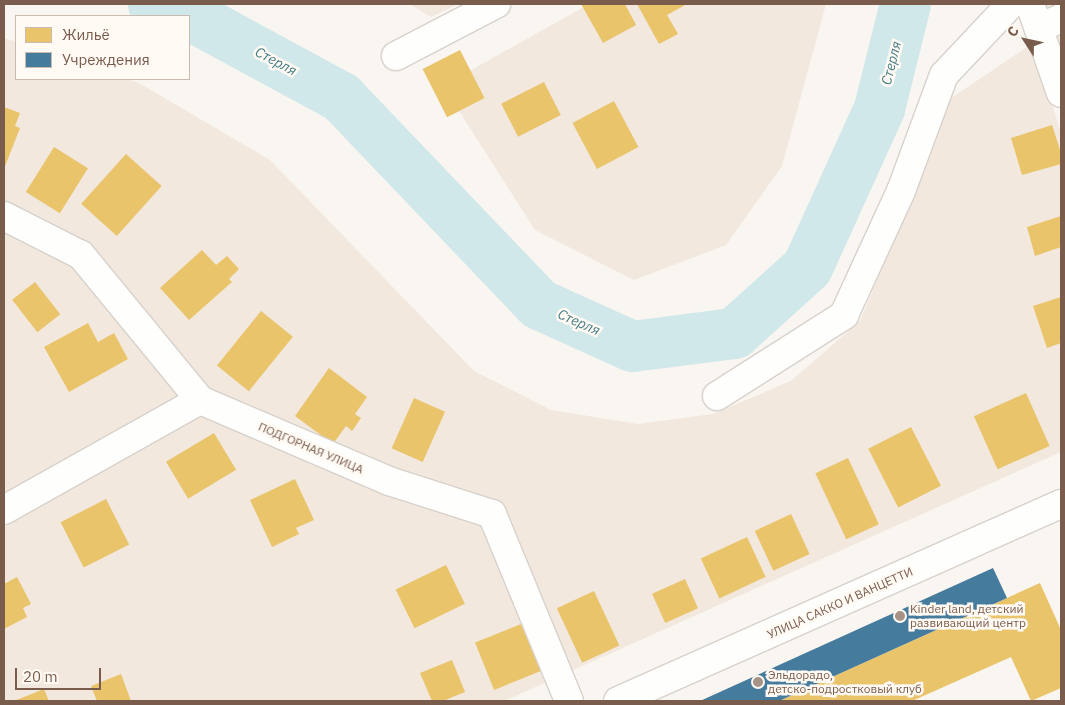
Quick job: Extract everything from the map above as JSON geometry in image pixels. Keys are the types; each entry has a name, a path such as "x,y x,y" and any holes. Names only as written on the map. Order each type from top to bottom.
{"street":[{"path":"396,56 496,4"},
{"path":"717,396 844,315 901,191 944,75 1011,4"},
{"path":"1044,17 1061,93"},
{"name":"ПОДГОРНАЯ УЛИЦА","path":"4,216 81,255 200,400 389,481 492,514 569,701"},
{"path":"4,510 200,400"},
{"name":"УЛИЦА САККО И ВАНЦЕТТИ","path":"618,701 1061,504"}],"shaded area":[{"path":"409,4 458,4 431,17"},
{"path":"589,4 826,4 782,166 726,245 634,280 535,230 443,86"},
{"path":"1044,4 1061,4 1061,52"},
{"path":"4,38 15,42 15,80 130,80 139,83 270,160 474,371 551,410 638,424 713,414 791,381 860,321 918,182 947,101 1033,43 1061,133 1061,452 504,701 4,701"}],"building: Жильё":[{"path":"581,4 625,4 636,25 603,43"},
{"path":"637,4 687,4 667,15 678,34 659,44"},
{"path":"460,50 485,98 447,117 423,69"},
{"path":"544,82 561,115 518,137 501,104"},
{"path":"614,101 638,147 597,169 573,123"},
{"path":"4,107 20,113 15,126 20,128 4,169"},
{"path":"1052,125 1061,153 1061,164 1022,175 1011,138"},
{"path":"54,147 88,168 60,213 26,192"},
{"path":"126,154 162,186 117,236 81,204"},
{"path":"1061,216 1061,247 1035,256 1027,227"},
{"path":"202,250 216,265 227,256 239,269 229,279 232,282 189,320 160,288"},
{"path":"35,282 60,314 37,332 12,300"},
{"path":"1061,297 1061,343 1047,348 1033,306"},
{"path":"261,311 293,337 249,391 217,365"},
{"path":"88,323 98,342 114,333 128,359 69,392 44,347"},
{"path":"329,368 367,397 355,414 361,418 352,431 346,426 333,444 295,416"},
{"path":"1026,393 1050,446 998,469 974,416"},
{"path":"414,398 445,412 423,462 392,448"},
{"path":"911,427 941,486 898,508 868,449"},
{"path":"214,433 236,470 188,499 166,462"},
{"path":"848,458 879,524 846,539 815,473"},
{"path":"295,479 314,520 296,528 299,534 272,547 250,500"},
{"path":"106,499 129,544 84,568 61,522"},
{"path":"791,514 810,554 773,571 755,531"},
{"path":"747,537 766,577 719,598 701,559"},
{"path":"446,565 465,604 415,628 396,590"},
{"path":"17,577 31,604 23,608 27,617 4,629 4,584"},
{"path":"685,579 698,608 665,623 652,594"},
{"path":"1040,583 1061,630 1061,688 1031,701 1011,657 912,701 779,701"},
{"path":"594,591 619,645 582,663 557,608"},
{"path":"526,622 545,669 494,690 475,643"},
{"path":"452,660 465,692 443,701 432,701 420,673"},
{"path":"121,674 131,701 97,701 91,686"},
{"path":"44,689 49,701 14,701"}],"building: Учреждения":[{"path":"993,568 1007,598 779,701 700,701"}],"waterway":[{"name":"Стерля","path":"153,4 189,15"},
{"name":"Стерля","path":"190,15 341,97 539,304 632,346 734,333 807,267 879,108 905,4"}],"place":[{"name":"Kinder land, детский развивающий центр","path":"900,616"},
{"name":"Эльдорадо, детско-подростковый клуб","path":"758,682"}]}
